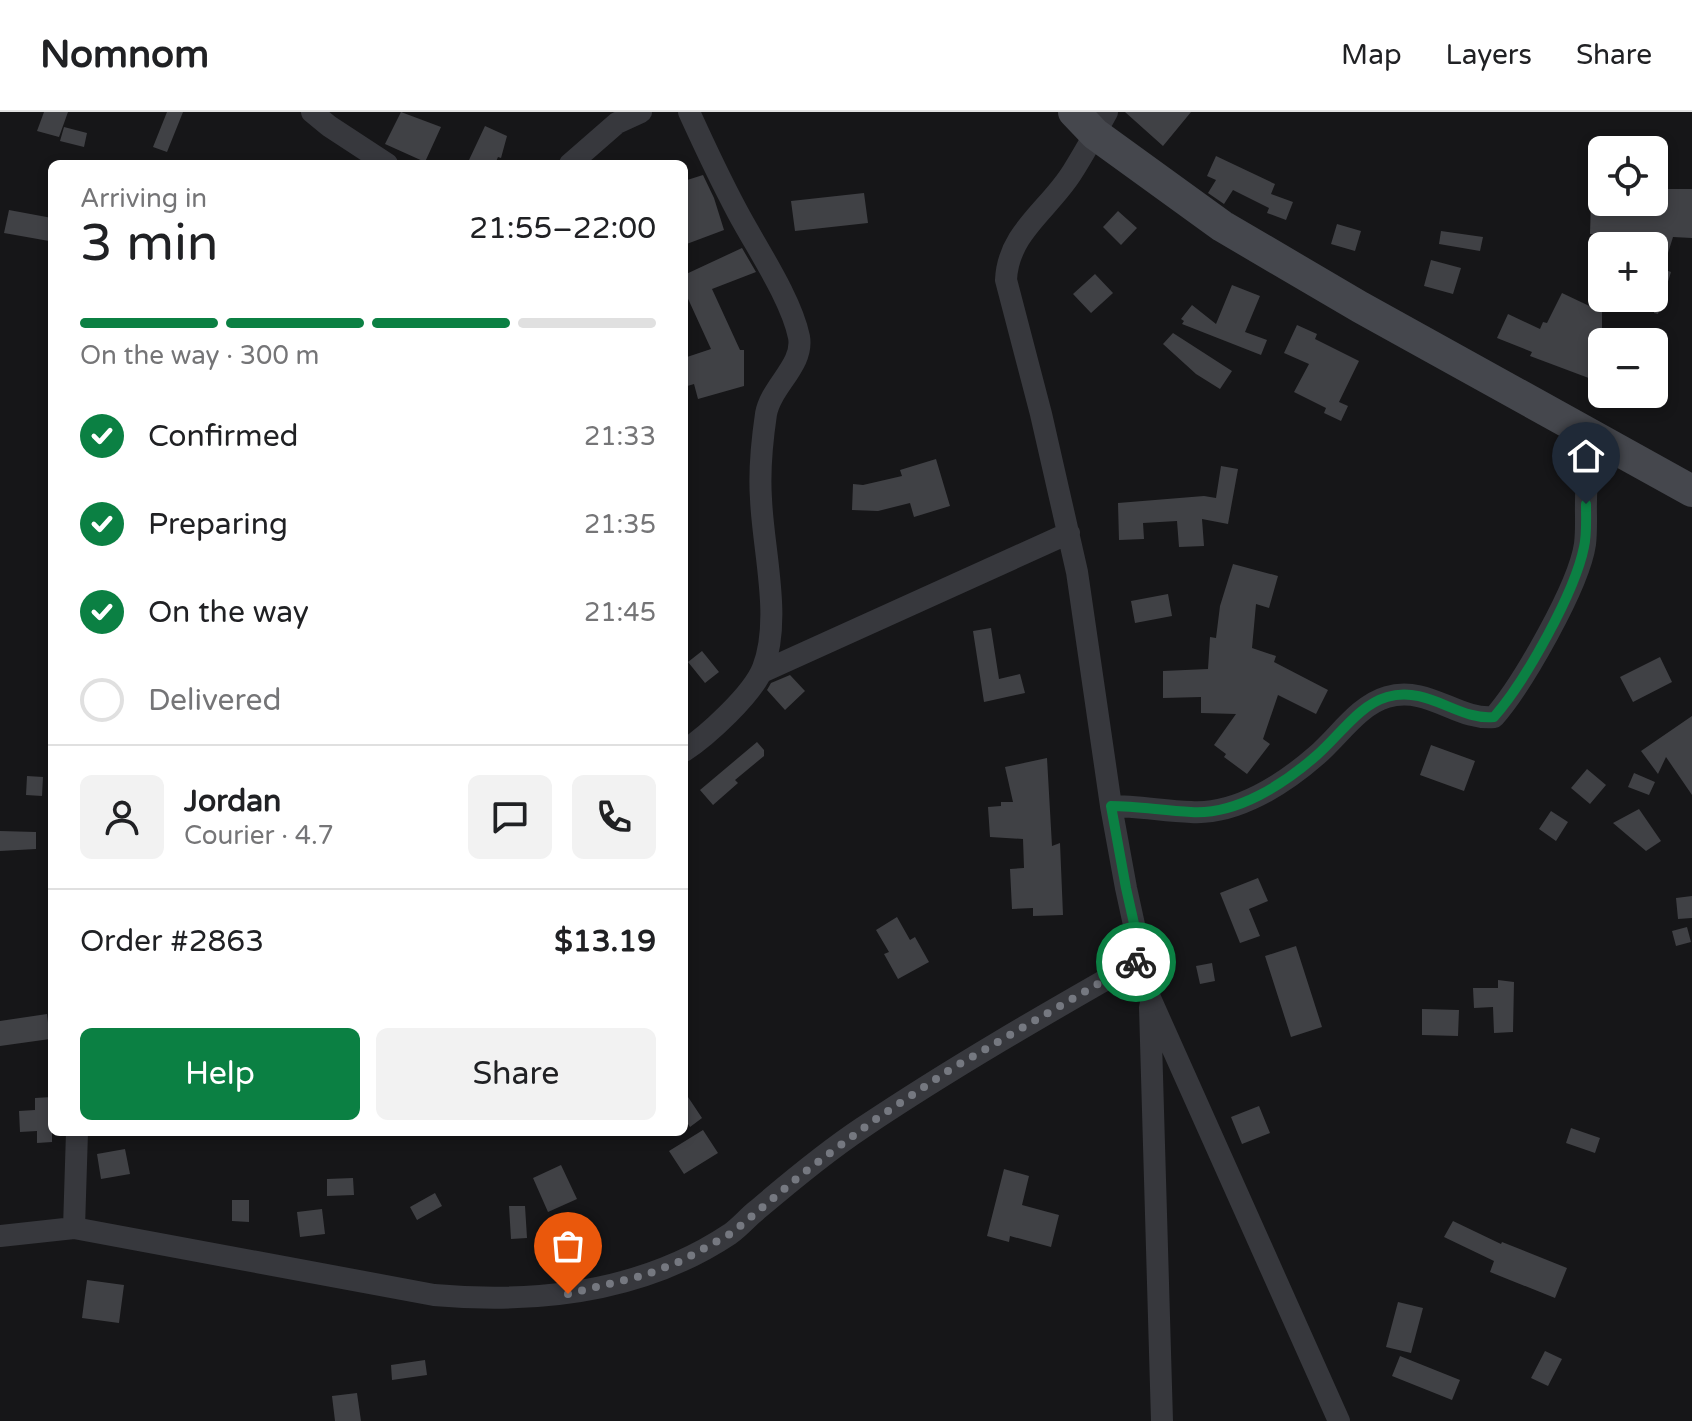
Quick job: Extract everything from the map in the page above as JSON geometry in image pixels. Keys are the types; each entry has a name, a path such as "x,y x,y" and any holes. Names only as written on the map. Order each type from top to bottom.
{"main road":[{"path":"1092,119 1222,226 1360,307 1692,491"}],"street":[{"path":"312,112 381,160"},
{"path":"575,160 617,123 641,112"},
{"path":"689,112 785,302 799,336 799,352 767,409 761,458 771,631 762,672"},
{"path":"1092,119 1074,170 1015,241 1007,258 1006,270 1014,318 1069,533 1104,740 1111,806 1150,998 1162,1421"},
{"path":"1111,806 1143,806 1194,813 1226,810 1248,803 1316,757 1374,701 1391,695 1411,694 1434,699 1480,717 1494,717 1505,705 1536,653 1571,586 1585,546 1589,467 1602,443"},
{"path":"688,748 704,738 762,672 1069,533"},
{"path":"0,1236 74,1228 434,1295 516,1299 568,1294 605,1286 681,1261 732,1233 847,1138 938,1077 1142,959"},
{"path":"1150,998 1339,1421"},
{"path":"74,1228 77,1136"}],"building":[{"path":"44,112 68,112 59,137 37,131"},
{"path":"167,112 183,112 167,152 153,147"},
{"path":"401,112 441,127 426,160 385,144"},
{"path":"1125,112 1191,112 1163,146"},
{"path":"485,126 507,136 501,158 469,160"},
{"path":"64,127 87,133 84,147 60,141"},
{"path":"1216,156 1275,184 1271,194 1293,202 1286,220 1267,213 1269,208 1233,190 1224,204 1208,193 1216,180 1207,176"},
{"path":"703,175 724,230 688,244 688,180"},
{"path":"1668,189 1692,189 1692,238 1673,237 1668,253 1668,232 1590,232 1591,216 1668,216"},
{"path":"864,193 868,223 795,231 791,201"},
{"path":"9,210 48,217 48,241 4,233"},
{"path":"1118,211 1137,228 1121,245 1103,227"},
{"path":"1337,224 1361,231 1355,251 1331,244"},
{"path":"1441,231 1483,237 1480,251 1439,244"},
{"path":"742,248 756,272 712,289 740,350 744,350 744,386 698,399 694,384 688,386 688,357 711,349 688,299 688,273"},
{"path":"1431,260 1461,268 1453,294 1424,286"},
{"path":"1095,274 1113,293 1091,313 1073,294"},
{"path":"1232,285 1260,296 1245,332 1267,340 1261,355 1182,324 1184,321 1181,319 1192,305 1216,324"},
{"path":"1562,293 1588,305 1588,312 1602,312 1602,328 1588,328 1588,378 1530,356 1532,352 1497,338 1508,314 1540,329 1543,322 1547,323"},
{"path":"1297,325 1317,334 1315,339 1359,361 1339,402 1348,406 1341,421 1324,413 1326,408 1294,392 1309,364 1284,353"},
{"path":"1173,333 1232,371 1220,389 1196,374 1163,344"},
{"path":"936,459 950,506 914,517 910,503 878,511 852,510 853,484 863,485 902,476 900,470"},
{"path":"1221,466 1238,469 1228,524 1202,519 1204,546 1179,547 1177,521 1143,523 1144,539 1119,540 1118,503 1204,496 1216,498"},
{"path":"1233,564 1278,576 1269,608 1256,604 1252,648 1276,656 1274,662 1328,690 1316,714 1278,695 1263,739 1270,744 1247,774 1224,757 1226,754 1214,745 1236,714 1201,713 1201,697 1163,698 1163,671 1208,669 1210,637 1216,638 1220,606"},
{"path":"1168,594 1172,616 1135,623 1131,601"},
{"path":"991,628 999,679 1020,674 1025,693 984,702 973,631"},
{"path":"702,651 719,672 705,683 688,662"},
{"path":"1660,657 1672,682 1633,702 1620,677"},
{"path":"790,675 805,691 785,710 767,690 771,683"},
{"path":"1692,716 1692,795 1666,757 1658,774 1641,751"},
{"path":"757,742 764,750 764,756 735,780 738,783 713,805 700,790"},
{"path":"1431,745 1475,761 1464,791 1420,775"},
{"path":"1047,758 1052,846 1060,843 1063,915 1033,916 1033,908 1012,909 1010,869 1024,868 1023,839 990,837 988,807 1013,802 1005,767"},
{"path":"1587,769 1606,785 1590,804 1571,788"},
{"path":"1634,773 1655,782 1649,795 1628,787"},
{"path":"27,776 43,777 42,796 26,795"},
{"path":"1639,809 1661,841 1646,851 1613,823"},
{"path":"1551,811 1568,822 1556,841 1539,829"},
{"path":"0,831 36,832 36,849 0,851"},
{"path":"1258,878 1268,901 1249,909 1260,936 1240,943 1220,893"},
{"path":"1692,896 1692,918 1678,919 1676,898"},
{"path":"897,917 910,940 915,937 929,962 898,979 884,954 889,952 876,930"},
{"path":"1687,927 1691,942 1676,946 1672,931"},
{"path":"1296,946 1322,1027 1291,1037 1265,956"},
{"path":"1212,963 1215,981 1200,984 1196,966"},
{"path":"1498,980 1514,982 1513,1032 1494,1033 1493,1007 1474,1008 1473,988 1498,988"},
{"path":"1422,1009 1459,1010 1458,1036 1422,1035"},
{"path":"47,1014 48,1039 0,1046 0,1021"},
{"path":"48,1097 48,1136 52,1136 52,1142 37,1143 37,1131 20,1132 19,1111 35,1110 35,1098"},
{"path":"688,1097 702,1118 690,1127 688,1124"},
{"path":"1259,1106 1270,1133 1242,1144 1231,1117"},
{"path":"1571,1128 1600,1138 1595,1153 1566,1143"},
{"path":"703,1130 718,1153 684,1174 669,1151"},
{"path":"125,1149 130,1174 101,1179 97,1154"},
{"path":"561,1165 577,1199 548,1212 533,1178"},
{"path":"1004,1169 1029,1176 1022,1205 1059,1215 1051,1247 1010,1236 1009,1242 987,1236"},
{"path":"353,1178 354,1195 327,1196 327,1179"},
{"path":"435,1193 442,1206 417,1220 410,1207"},
{"path":"232,1200 249,1200 249,1222 232,1221"},
{"path":"509,1206 525,1206 527,1238 511,1239"},
{"path":"322,1209 325,1234 300,1237 297,1212"},
{"path":"1453,1221 1501,1244 1567,1268 1555,1298 1490,1272 1494,1261 1444,1237"},
{"path":"87,1280 124,1285 119,1323 82,1318"},
{"path":"1398,1302 1423,1308 1411,1353 1386,1347"},
{"path":"1545,1351 1562,1359 1548,1386 1531,1378"},
{"path":"1400,1356 1460,1380 1452,1400 1392,1376"},
{"path":"425,1360 427,1375 392,1380 391,1365"},
{"path":"357,1393 361,1421 335,1421 332,1396"}],"way so far":[{"path":"568,1294 645,1275 681,1261 732,1233 847,1138 951,1069 1136,962"}],"route":[{"path":"1136,962 1142,959 1111,806 1143,806 1194,813 1226,810 1248,803 1316,757 1374,701 1391,695 1411,694 1434,699 1480,717 1494,717 1505,705 1536,653 1571,586 1585,546 1586,504"}]}
